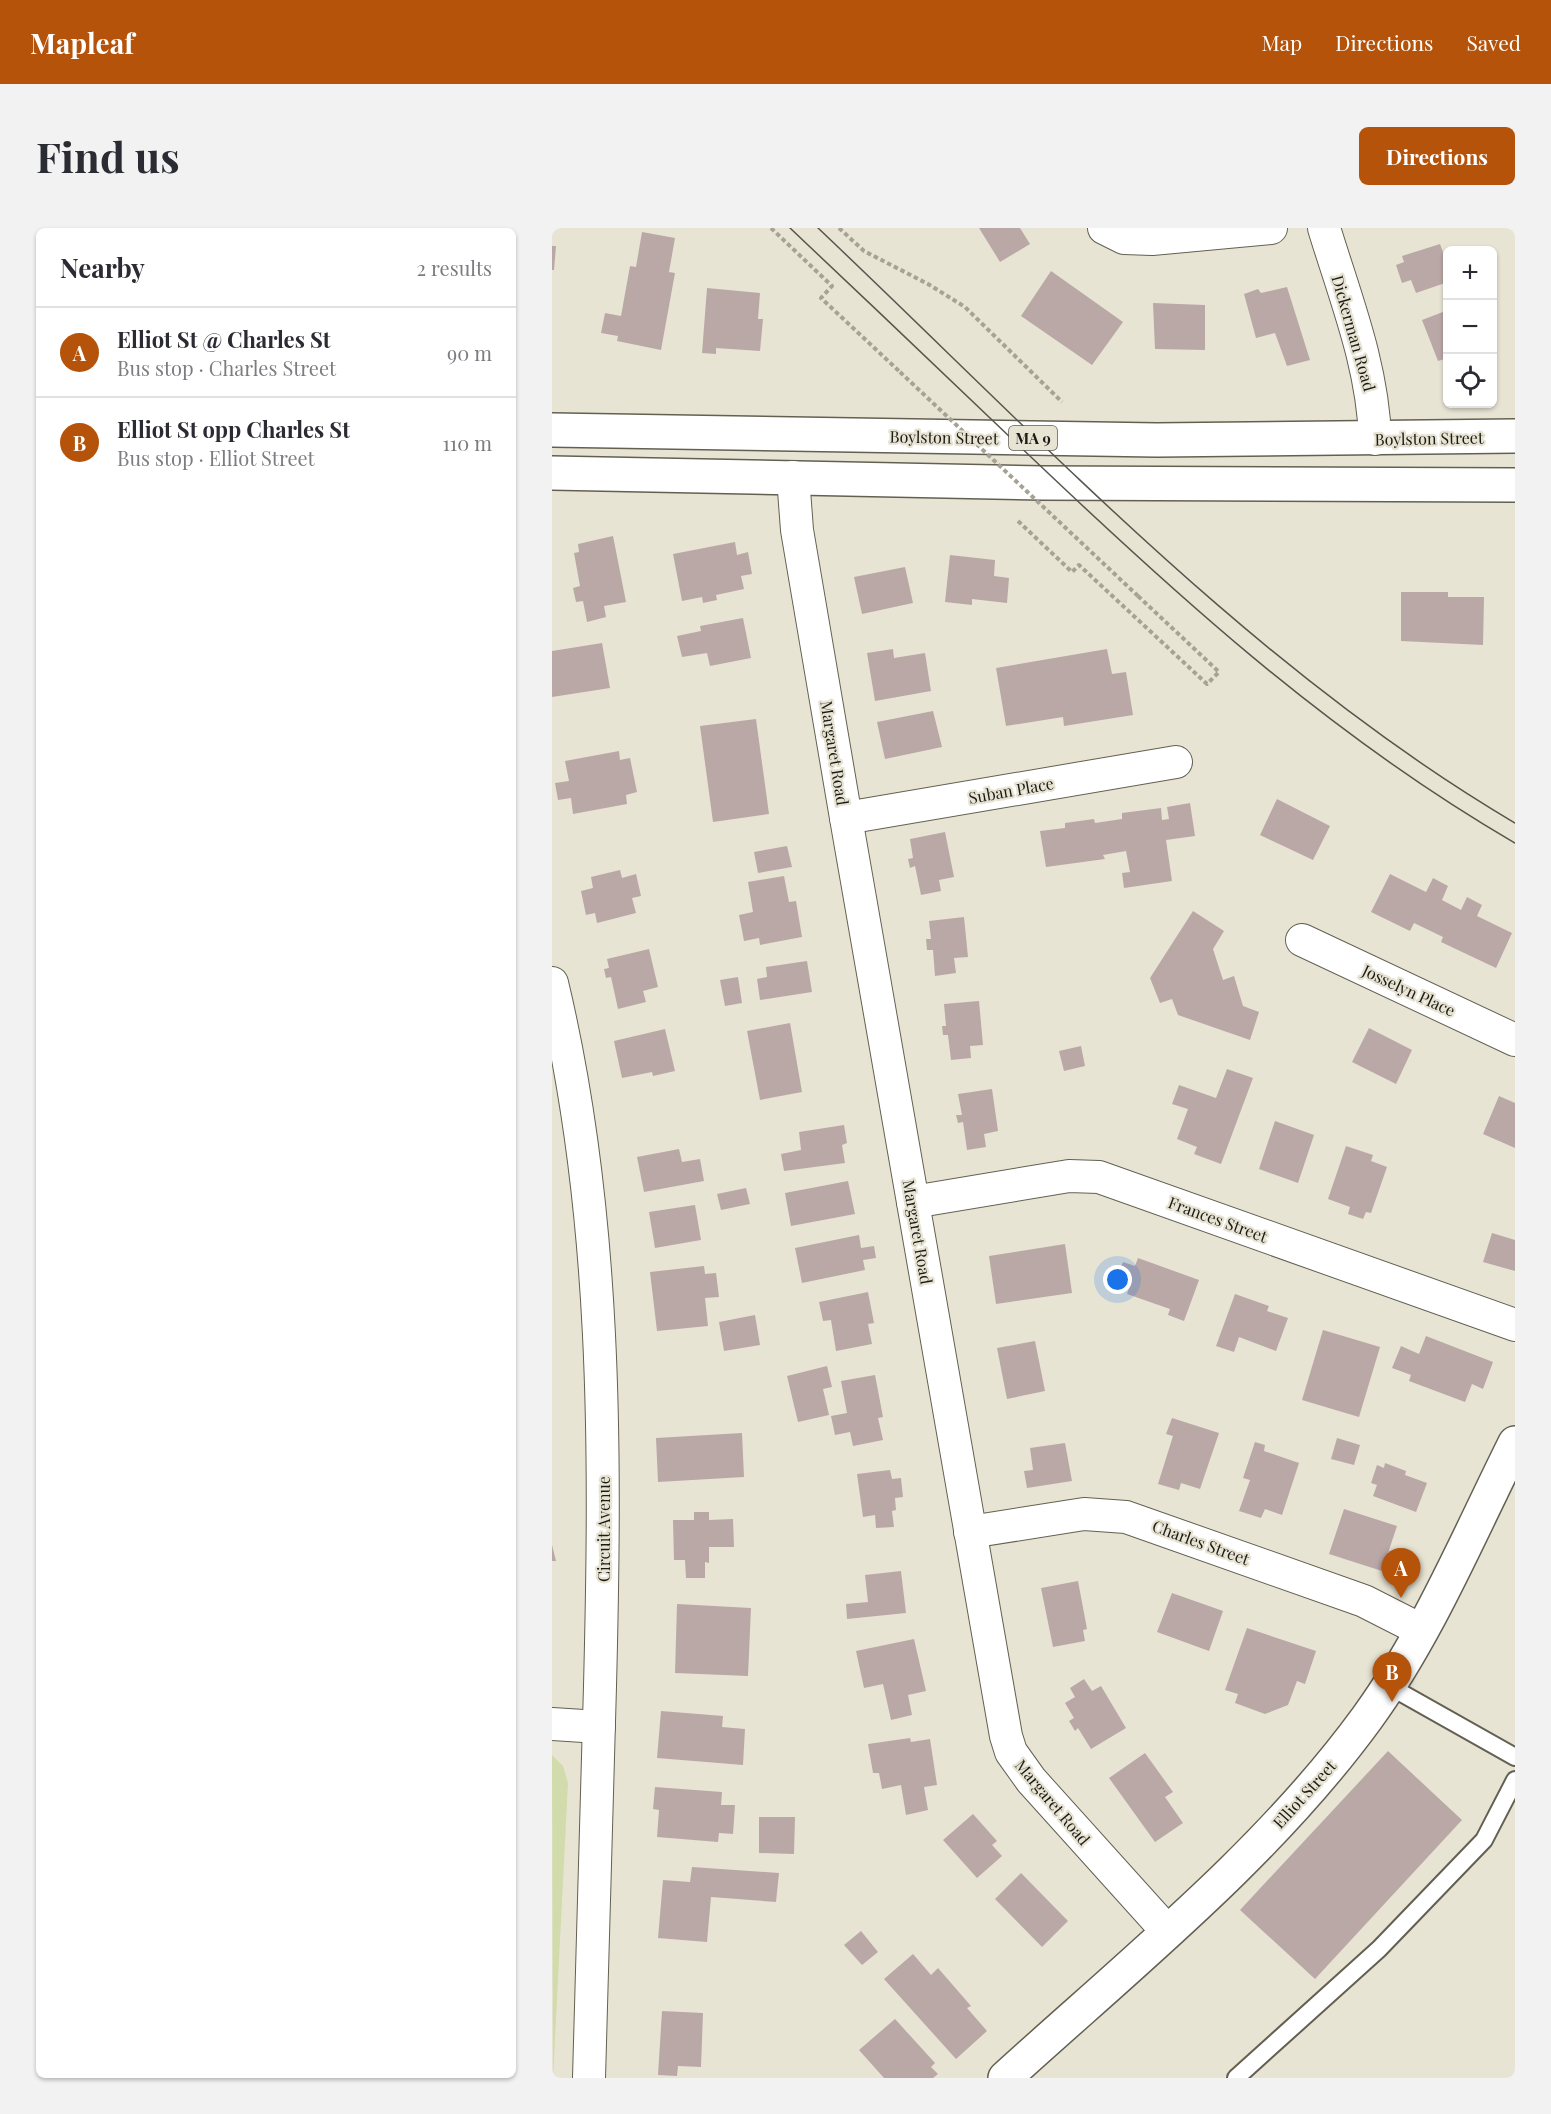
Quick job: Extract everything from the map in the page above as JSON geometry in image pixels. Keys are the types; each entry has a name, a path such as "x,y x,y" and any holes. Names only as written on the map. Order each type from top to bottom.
{"main road":[{"name":"Boylston Street","path":"552,430 1157,440 1515,436"},
{"path":"552,473 1042,483 1515,485"},
{"name":"Elliot Street","path":"1005,2078 1245,1857 1299,1802 1331,1765 1389,1686 1421,1630 1515,1443"}],"street":[{"path":"1104,228 1124,238 1152,239 1271,228"},
{"name":"Dickerman Road","path":"1324,228 1366,369 1373,403 1375,439"},
{"name":"Margaret Road","path":"793,477 795,516 1003,1722 1011,1752 1031,1780 1167,1930"},
{"name":"Suban Place","path":"846,818 1176,762"},
{"name":"Josselyn Place","path":"1302,940 1515,1040"},
{"name":"Circuit Avenue","path":"552,983 580,1122 595,1272 604,1494 589,2078"},
{"name":"Frances Street","path":"913,1202 1069,1176 1099,1177 1515,1325"},
{"name":"Charles Street","path":"970,1532 1084,1514 1126,1516 1364,1601 1421,1630"},
{"path":"552,1724 599,1728"}],"lane":[{"path":"1389,1686 1515,1757"},
{"path":"1236,2078 1379,1948 1484,1840 1515,1780"}],"path":[{"path":"771,228 832,286 821,298 1219,672 1207,684 1079,565 1072,572 1018,521"},
{"path":"839,228 864,251 928,284 965,308 1062,402"}],"green space":[{"path":"552,1755 563,1766 568,1783 553,2078"}],"building":[{"path":"979,228 1020,228 1030,244 1000,262"},
{"path":"642,232 675,238 669,272 675,273 661,350 617,341 618,336 601,333 605,313 621,316 630,266 636,267"},
{"path":"1440,244 1443,252 1443,284 1416,293 1411,280 1402,283 1396,265 1404,262 1402,256"},
{"path":"552,246 556,246 554,270 552,270"},
{"path":"1051,271 1123,322 1092,365 1021,316"},
{"path":"1287,287 1310,360 1287,366 1275,333 1256,338 1244,294 1258,289 1261,293"},
{"path":"707,288 760,293 758,319 763,319 760,351 716,348 716,354 702,353"},
{"path":"1153,303 1205,305 1205,350 1155,349"},
{"path":"1443,312 1443,360 1438,361 1422,320"},
{"path":"613,536 626,602 604,606 606,617 587,622 583,601 576,602 573,588 580,586 574,553 579,552 578,544"},
{"path":"735,542 737,555 748,552 752,574 741,576 744,589 716,595 717,600 703,603 702,597 682,601 673,554"},
{"path":"950,555 995,560 994,576 1009,578 1007,603 972,599 972,605 945,602"},
{"path":"905,567 913,603 862,614 854,577"},
{"path":"1401,592 1448,592 1448,597 1484,597 1483,645 1401,641"},
{"path":"743,618 751,658 710,666 707,653 682,657 677,636 701,631 700,626"},
{"path":"602,643 610,688 552,697 552,651"},
{"path":"893,649 894,658 925,653 931,691 875,701 867,653"},
{"path":"1107,649 1112,674 1126,672 1133,715 1064,726 1063,717 1006,726 996,668"},
{"path":"933,711 942,747 885,759 877,722"},
{"path":"756,719 769,814 713,822 700,726"},
{"path":"619,751 620,760 630,758 637,792 626,795 627,804 573,814 571,798 558,800 555,783 569,781 565,761"},
{"path":"1277,799 1330,826 1313,860 1260,835"},
{"path":"1190,803 1195,836 1166,840 1172,881 1124,888 1122,873 1130,872 1126,851 1103,855 1105,859 1046,867 1040,831 1065,828 1065,823 1094,819 1095,823 1122,819 1122,813 1161,808 1162,820 1169,819 1167,807"},
{"path":"945,832 954,877 939,880 941,891 921,895 915,866 910,868 908,859 913,858 910,839"},
{"path":"787,846 792,867 758,873 754,852"},
{"path":"620,870 622,878 636,874 641,896 632,898 636,913 597,923 595,913 586,915 581,891 593,888 591,877"},
{"path":"1390,874 1426,892 1433,878 1448,886 1442,900 1461,910 1467,897 1482,905 1477,916 1512,933 1496,968 1441,942 1443,937 1414,923 1410,931 1371,912"},
{"path":"784,876 789,902 796,901 802,937 760,945 759,938 744,941 739,915 753,912 748,882"},
{"path":"1193,911 1224,931 1213,949 1223,980 1234,976 1243,1006 1259,1012 1250,1040 1178,1015 1172,999 1160,1003 1150,978"},
{"path":"964,917 968,957 954,958 956,973 935,976 933,950 927,950 926,939 931,939 929,921"},
{"path":"649,949 658,987 643,991 646,1002 618,1009 611,977 606,978 604,969 609,968 607,959"},
{"path":"807,961 812,992 760,1000 757,979 767,977 766,967"},
{"path":"738,977 742,1003 725,1006 720,980"},
{"path":"979,1001 983,1045 970,1046 971,1058 951,1060 948,1035 943,1035 942,1026 946,1026 944,1004"},
{"path":"790,1023 802,1092 760,1100 747,1031"},
{"path":"1369,1028 1412,1050 1396,1084 1352,1062"},
{"path":"665,1029 675,1071 653,1076 652,1072 622,1078 614,1041"},
{"path":"1081,1046 1085,1066 1064,1071 1059,1051"},
{"path":"1227,1069 1253,1078 1221,1164 1194,1154 1197,1147 1177,1139 1188,1109 1172,1104 1179,1085 1216,1098"},
{"path":"992,1089 998,1131 984,1134 986,1147 967,1150 963,1122 958,1123 956,1115 962,1115 958,1094"},
{"path":"1499,1096 1515,1103 1515,1148 1483,1134"},
{"path":"1275,1121 1314,1135 1298,1183 1259,1169"},
{"path":"844,1125 847,1143 842,1145 845,1163 784,1171 781,1154 801,1150 799,1132"},
{"path":"1346,1146 1373,1155 1371,1161 1387,1167 1371,1213 1366,1212 1363,1219 1348,1214 1350,1207 1328,1199"},
{"path":"679,1149 682,1162 700,1159 704,1181 644,1192 637,1157"},
{"path":"848,1181 855,1214 791,1226 785,1193"},
{"path":"746,1188 750,1204 721,1210 717,1194"},
{"path":"695,1205 701,1240 655,1248 649,1212"},
{"path":"1492,1233 1515,1240 1515,1271 1483,1262"},
{"path":"859,1235 861,1248 874,1246 876,1258 863,1260 865,1270 802,1283 795,1248"},
{"path":"1065,1244 1072,1293 996,1304 989,1256"},
{"path":"1138,1258 1199,1280 1184,1321 1168,1315 1170,1309 1127,1294 1132,1278 1118,1274 1123,1262 1135,1266"},
{"path":"704,1266 705,1274 716,1273 719,1297 705,1298 708,1326 657,1331 650,1272"},
{"path":"868,1292 874,1323 868,1324 872,1344 836,1351 831,1320 823,1321 819,1302"},
{"path":"1235,1294 1269,1306 1267,1311 1288,1318 1276,1351 1239,1337 1234,1352 1216,1346"},
{"path":"755,1315 760,1345 724,1351 719,1322"},
{"path":"1323,1330 1380,1347 1359,1417 1302,1400"},
{"path":"1426,1336 1493,1362 1483,1389 1472,1384 1465,1402 1409,1381 1411,1375 1392,1368 1401,1346 1419,1354"},
{"path":"1035,1341 1045,1391 1007,1399 997,1348"},
{"path":"827,1366 832,1387 823,1389 829,1415 798,1422 787,1376"},
{"path":"875,1375 883,1417 878,1418 883,1440 853,1446 850,1432 835,1435 831,1416 847,1413 841,1381"},
{"path":"1172,1418 1219,1433 1200,1489 1181,1483 1179,1490 1158,1484 1173,1436 1166,1434"},
{"path":"742,1433 744,1477 658,1482 656,1438"},
{"path":"1337,1438 1360,1445 1354,1465 1331,1459"},
{"path":"1255,1442 1265,1445 1264,1451 1299,1463 1282,1515 1265,1509 1261,1518 1239,1511 1250,1480 1243,1478"},
{"path":"1065,1443 1072,1481 1027,1488 1024,1471 1033,1470 1030,1448"},
{"path":"1385,1463 1406,1471 1405,1475 1427,1483 1416,1512 1373,1496 1377,1485 1371,1483 1377,1465 1384,1468"},
{"path":"890,1470 892,1479 901,1478 903,1497 895,1498 896,1510 892,1511 894,1527 876,1528 875,1515 863,1517 857,1474"},
{"path":"1344,1509 1397,1526 1382,1571 1329,1554"},
{"path":"694,1512 709,1512 709,1520 733,1519 734,1547 709,1547 709,1563 705,1562 705,1578 686,1578 685,1560 674,1560 673,1520 694,1520"},
{"path":"552,1545 556,1561 552,1561"},
{"path":"901,1571 906,1613 847,1619 846,1604 868,1602 865,1575"},
{"path":"1078,1581 1087,1629 1083,1630 1085,1641 1053,1647 1041,1588"},
{"path":"1172,1593 1223,1611 1209,1651 1157,1632"},
{"path":"677,1604 751,1608 748,1676 675,1673"},
{"path":"1247,1628 1316,1651 1305,1684 1297,1681 1288,1705 1265,1714 1235,1703 1238,1694 1225,1690"},
{"path":"914,1639 926,1691 908,1695 912,1715 891,1720 883,1684 864,1688 856,1651"},
{"path":"1084,1679 1092,1691 1101,1686 1126,1728 1091,1749 1078,1728 1075,1731 1069,1721 1074,1718 1065,1703 1075,1697 1070,1688"},
{"path":"661,1711 723,1716 722,1727 745,1729 743,1765 657,1758"},
{"path":"910,1738 911,1742 930,1739 937,1785 924,1787 928,1810 906,1815 901,1785 882,1789 879,1773 873,1773 868,1744"},
{"path":"1388,1751 1462,1820 1315,1979 1240,1910"},
{"path":"1145,1753 1173,1792 1165,1797 1183,1823 1155,1842 1109,1778"},
{"path":"655,1787 722,1792 721,1805 735,1805 733,1834 719,1833 718,1842 657,1837 659,1810 653,1809"},
{"path":"973,1814 997,1841 992,1845 1002,1856 977,1878 943,1840"},
{"path":"759,1817 795,1817 794,1854 759,1853"},
{"path":"692,1867 779,1873 776,1902 711,1897 707,1942 658,1938 663,1880 690,1882"},
{"path":"1021,1873 1068,1921 1042,1947 995,1899"},
{"path":"861,1931 878,1952 862,1965 844,1945"},
{"path":"913,1954 931,1975 938,1968 971,2006 967,2008 987,2031 956,2059 884,1979"},
{"path":"662,2011 703,2013 701,2067 678,2066 677,2076 658,2075"},
{"path":"895,2019 935,2063 931,2067 938,2074 933,2078 884,2078 859,2050"}],"tram line":[{"path":"790,228 1130,550 1252,656 1379,755 1515,843"},
{"path":"818,228 1066,467 1237,621 1326,694 1419,761 1515,823"}],"place":[{"name":"Elliot St @ Charles St","path":"1401,1598"},
{"name":"Elliot St opp Charles St","path":"1392,1702"}]}
